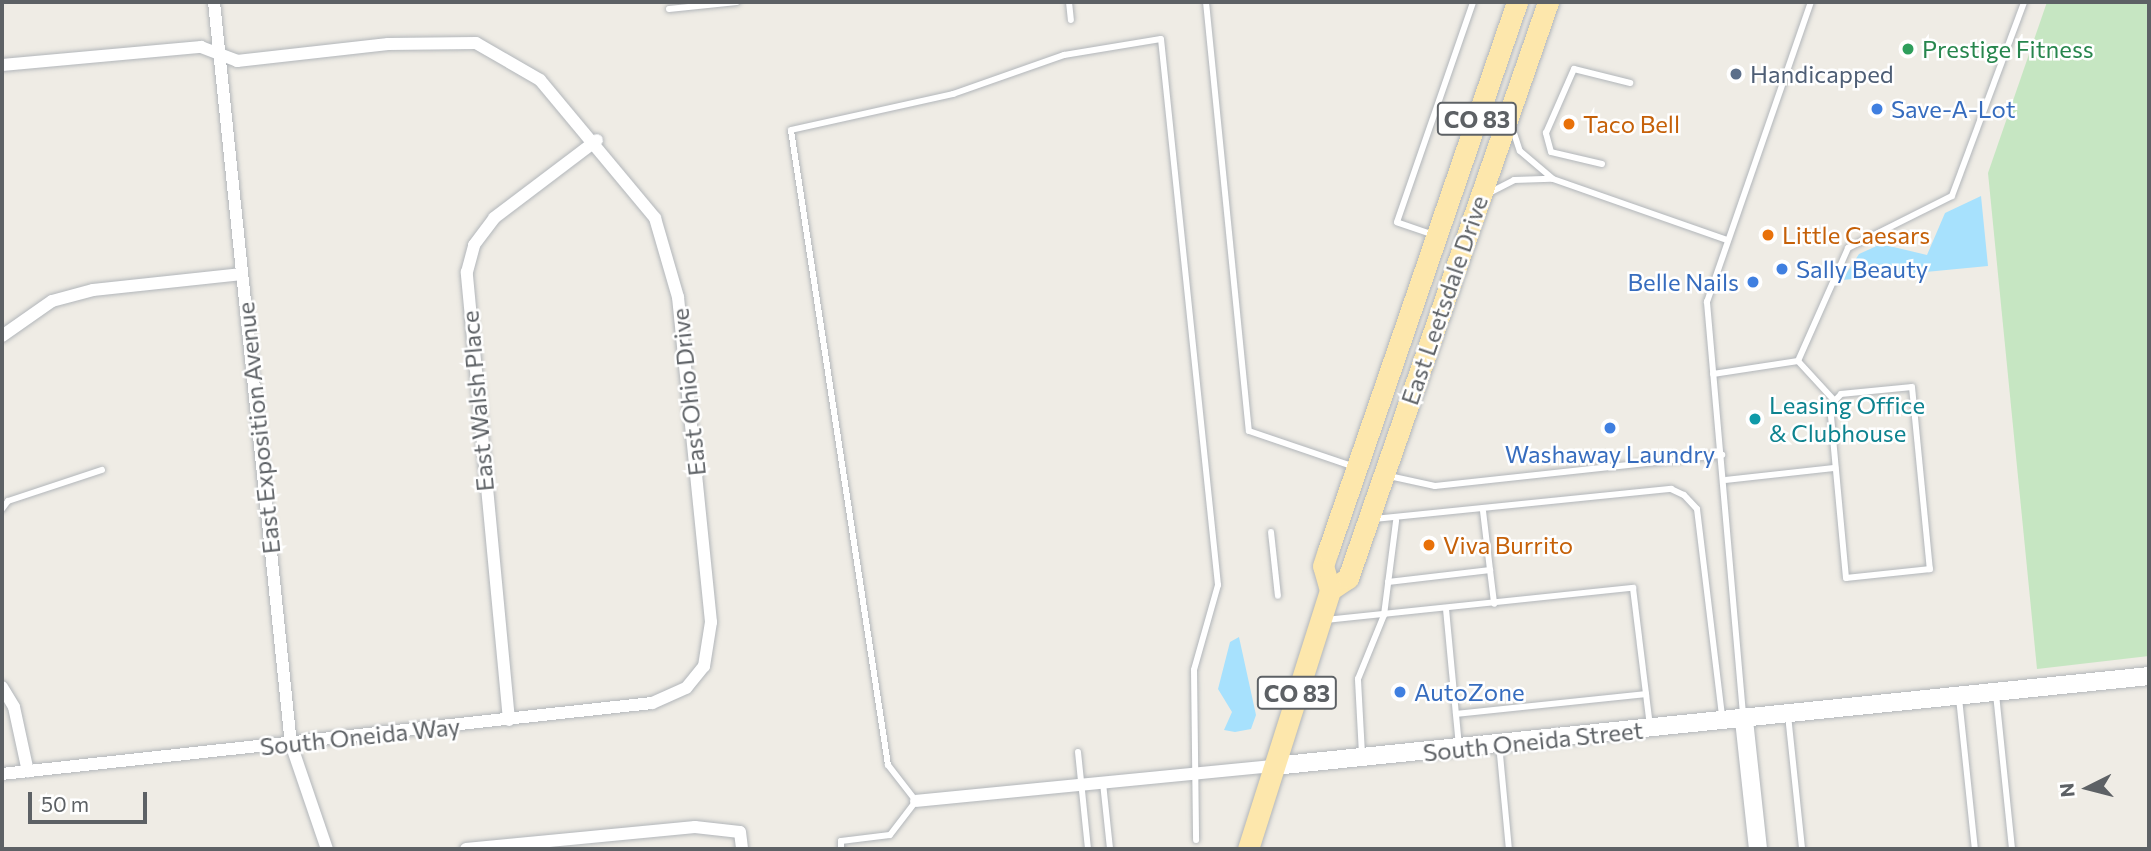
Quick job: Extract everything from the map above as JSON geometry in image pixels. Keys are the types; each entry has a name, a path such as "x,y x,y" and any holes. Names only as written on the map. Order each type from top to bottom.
{"main road":[{"name":"East Leetsdale Drive","path":"1248,849 1330,590 1324,566 1517,2"},
{"name":"East Leetsdale Drive","path":"1330,590 1349,578 1548,2"}],"street":[{"name":"East Exposition Avenue","path":"214,2 291,744 327,849"},
{"name":"East Ohio Drive","path":"2,65 201,47 237,61 387,44 476,43 540,80 597,140 656,218 678,297 711,622 704,666"},
{"name":"East Walsh Place","path":"509,720 467,272 474,245 494,218 597,140"},
{"path":"2,336 52,301 93,290 242,274"},
{"name":"South Oneida Way","path":"2,774 652,704 686,688 704,666"},
{"name":"South Oneida Street","path":"916,801 1651,730 2149,676"},
{"path":"2,687 14,707 28,772"},
{"path":"1744,720 1758,849"},
{"path":"466,849 569,844 718,827 740,832 742,849"}],"lane":[{"path":"669,9 737,2"},
{"path":"1069,2 1071,20"},
{"path":"1206,2 1249,431 1357,467"},
{"path":"1436,236 1397,222 1473,2"},
{"path":"1744,720 1726,480 1707,302 1811,2"},
{"path":"1798,361 1846,249 1955,192 2024,2"},
{"path":"841,849 841,841 890,835 916,801 888,765 790,130 953,94 1064,55 1161,39 1218,585 1194,670 1196,840"},
{"path":"1602,164 1548,150 1550,121 1574,69 1630,83"},
{"path":"1513,104 1517,146 1553,179"},
{"path":"1477,206 1510,181 1553,179 1727,240"},
{"path":"1713,374 1798,361"},
{"path":"1798,361 1833,399 1835,468 1846,578 1930,569 1912,387 1833,399"},
{"path":"1384,475 1434,486 1722,455"},
{"path":"1726,480 1835,468"},
{"path":"2,509 8,501 102,470"},
{"path":"1369,519 1396,521 1671,489 1684,495 1697,509 1723,722"},
{"path":"1483,511 1494,604"},
{"path":"1362,758 1358,679 1384,615 1396,521"},
{"path":"1271,532 1278,596"},
{"path":"1388,582 1490,570"},
{"path":"1320,621 1633,588 1651,730"},
{"path":"1446,609 1460,748"},
{"path":"1996,692 2012,849"},
{"path":"1456,714 1646,694"},
{"path":"1959,696 1975,849"},
{"path":"1788,715 1802,849"},
{"path":"1499,744 1509,849"},
{"path":"1078,752 1088,849"},
{"path":"1103,781 1110,849"}],"green space":[{"path":"2047,2 2149,2 2149,656 2037,669 1988,173"}],"water":[{"path":"1981,196 1988,266 1842,280 1859,254 1881,244 1927,255 1945,213"},
{"path":"1239,637 1256,715 1251,729 1235,732 1224,730 1232,712 1218,689 1230,642"}],"place":[{"name":"Prestige Fitness","path":"1908,49"},
{"name":"Handicapped","path":"1736,74"},
{"name":"Save-A-Lot","path":"1877,109"},
{"name":"Taco Bell","path":"1569,124"},
{"name":"Little Caesars","path":"1768,235"},
{"name":"Sally Beauty","path":"1782,269"},
{"name":"Belle Nails","path":"1753,282"},
{"name":"Leasing Office & Clubhouse","path":"1755,419"},
{"name":"Washaway Laundry","path":"1610,428"},
{"name":"Viva Burrito","path":"1429,545"},
{"name":"AutoZone","path":"1400,692"}]}
